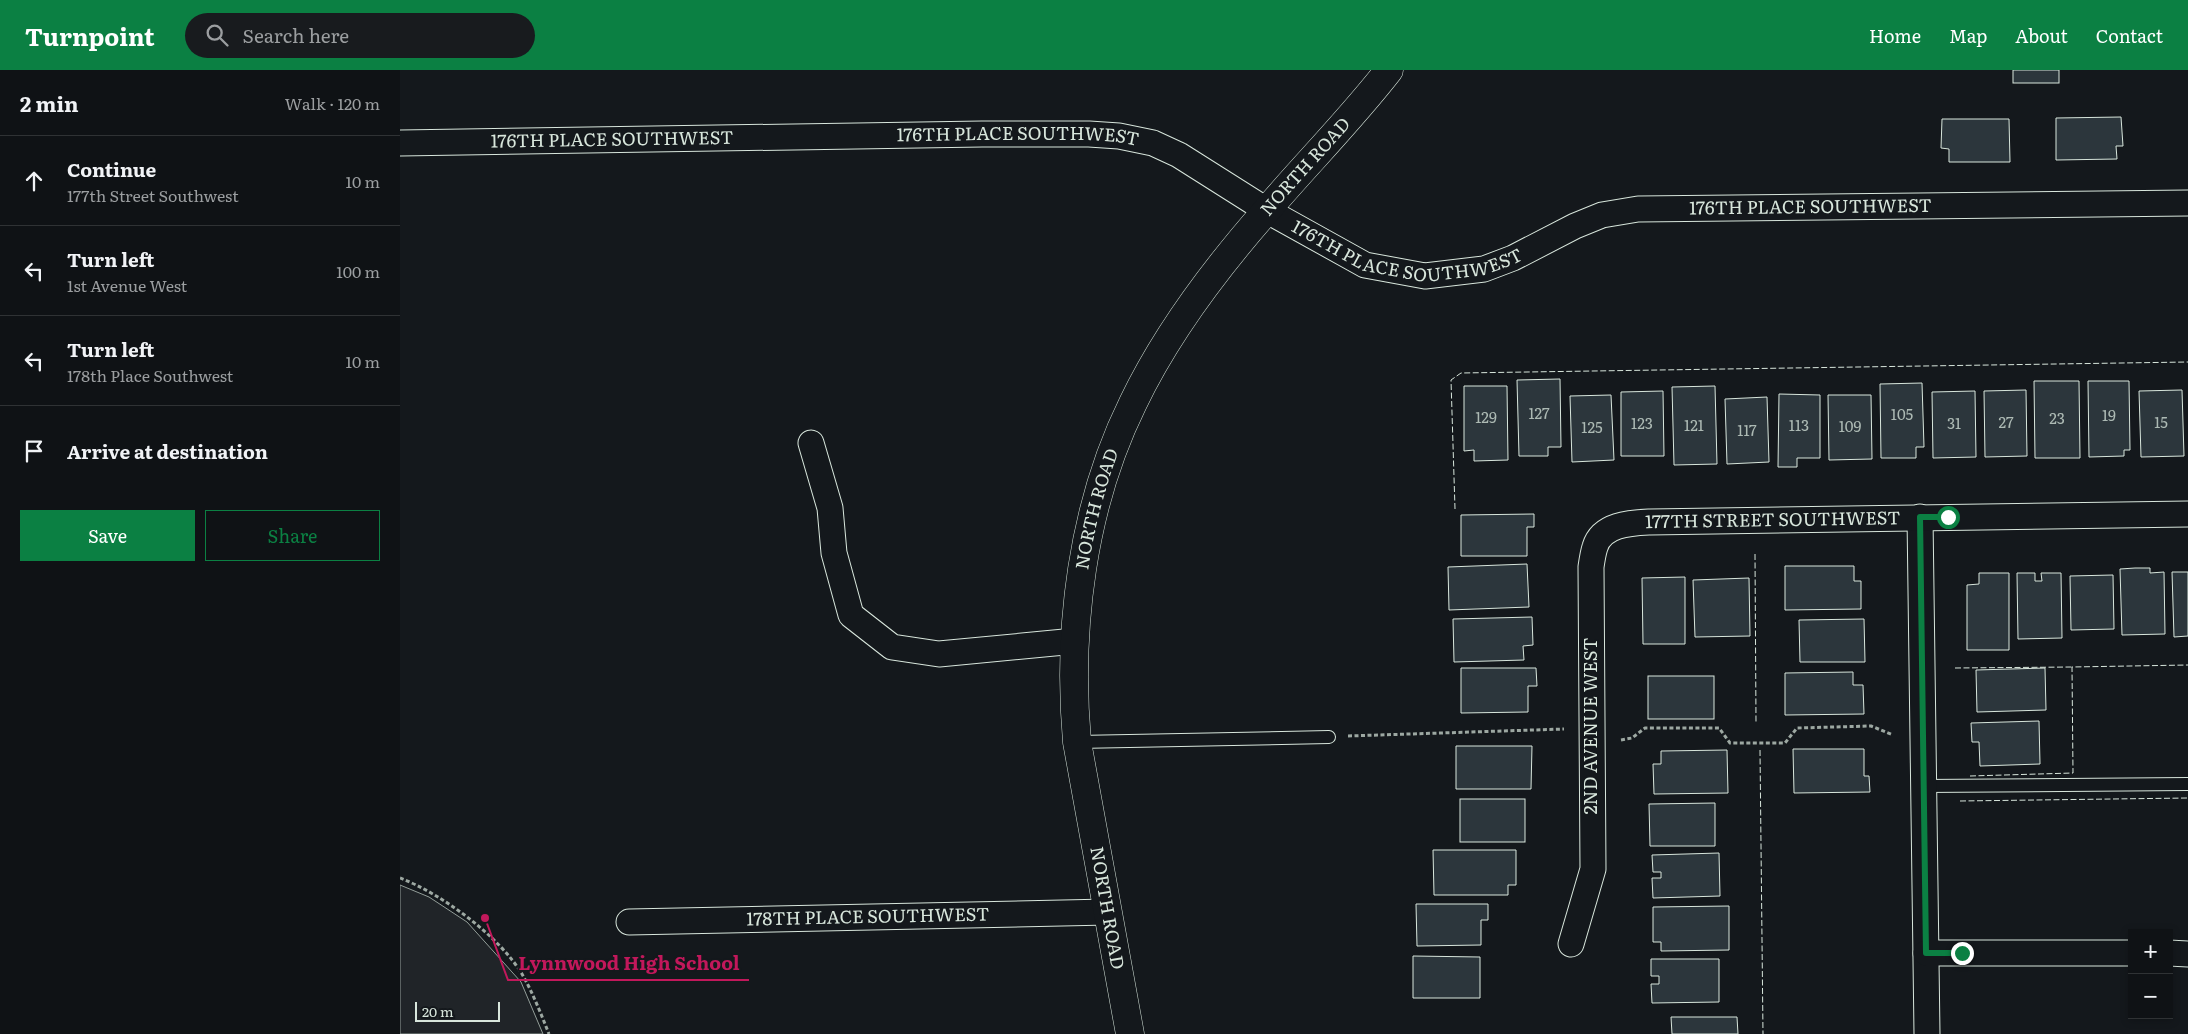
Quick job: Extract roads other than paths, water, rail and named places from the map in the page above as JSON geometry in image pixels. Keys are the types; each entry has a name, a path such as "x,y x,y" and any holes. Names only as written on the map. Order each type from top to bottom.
{"street":[{"name":"NORTH ROAD","path":"1130,1034 1077,742 1074,708 1077,604 1085,554 1097,503 1114,447 1132,404 1179,322 1209,280 1266,210 1360,106 1389,70"},
{"name":"176TH PLACE SOUTHWEST","path":"400,143 982,134 1089,134 1119,136 1153,143 1179,155 1266,210 1366,264 1425,276 1484,269 1513,258 1575,226 1602,215 1638,209 2188,203"},
{"path":"811,443 830,508 834,553 850,614 892,647 939,654 1075,641"},
{"name":"177TH STREET SOUTHWEST","path":"1627,523 2188,514"},
{"path":"1920,517 1927,1034"},
{"name":"2ND AVENUE WEST","path":"1571,944 1592,869 1591,567 1595,545 1608,530 1627,523"},
{"name":"178TH PLACE SOUTHWEST","path":"629,922 1108,912"},
{"path":"1926,953 2128,954"},
{"path":"2173,954 2188,954"}],"lane":[{"path":"1077,742 1330,737"},
{"path":"1923,786 2188,784"}],"place":[{"name":"Lynnwood High School","path":"485,918"}]}
